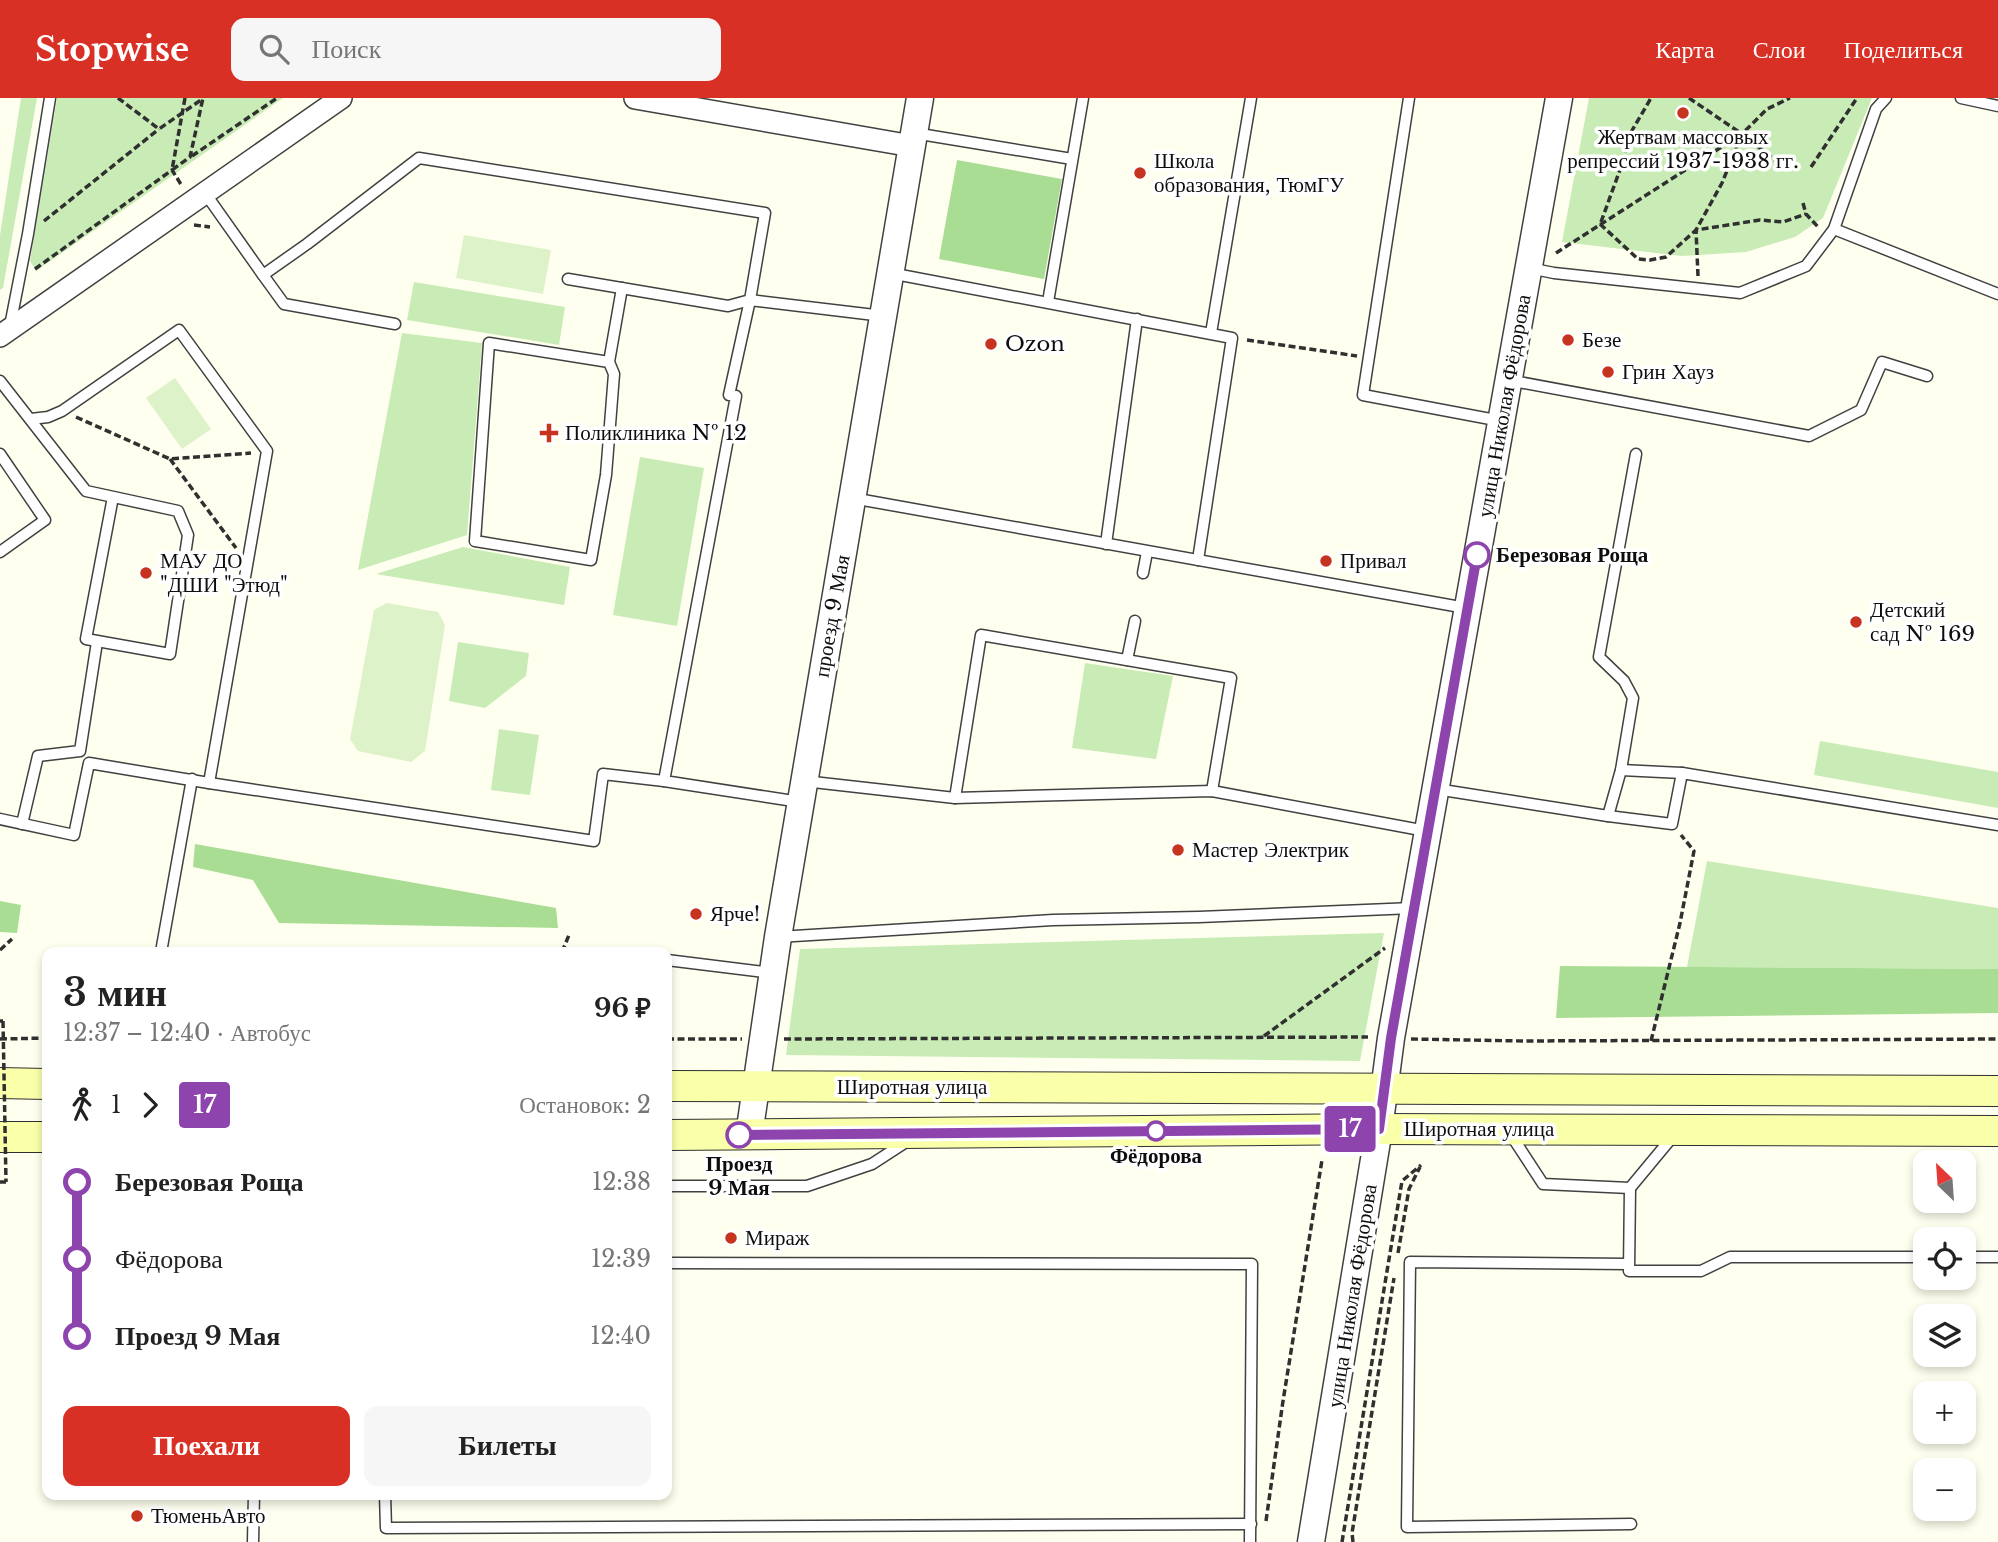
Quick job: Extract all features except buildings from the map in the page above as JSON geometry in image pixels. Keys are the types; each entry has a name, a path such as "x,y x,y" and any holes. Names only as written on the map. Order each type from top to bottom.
{"main road":[{"path":"0,1083 42,1084"},
{"name":"Широтная улица","path":"672,1087 1998,1091"},
{"name":"Широтная улица","path":"672,1135 1379,1129 1998,1131"},
{"path":"0,1137 42,1137"}],"street":[{"path":"5,332 341,98"},
{"path":"635,98 913,139"},
{"name":"проезд 9 Мая","path":"749,1135 772,973 920,98"},
{"name":"улица Николая Фёдорова","path":"1311,1542 1413,908 1559,98"}],"lane":[{"path":"5,332 29,233 50,98"},
{"path":"1048,302 1083,98"},
{"path":"1211,333 1251,98"},
{"path":"1409,98 1363,395 1501,421"},
{"path":"1528,268 1740,293 1806,266 1834,229 1876,109 1886,98"},
{"path":"1961,98 1998,106"},
{"path":"913,139 1072,159"},
{"path":"263,275 419,158 765,213 729,396 736,396 664,781"},
{"path":"205,194 284,304 395,324"},
{"path":"1834,229 1998,294"},
{"path":"890,273 1232,338 1198,560"},
{"path":"568,279 728,306 750,300 883,316"},
{"path":"609,362 489,342 475,541 590,559 606,475 614,374 609,362 622,289"},
{"path":"1106,544 1137,319"},
{"path":"31,419 48,417 62,411 179,330 267,451 209,783"},
{"path":"1508,380 1809,436 1861,410 1882,362 1927,376"},
{"path":"0,380 86,491 178,511 188,535 170,654 86,639 113,497"},
{"path":"0,454 45,520 0,552"},
{"path":"1608,816 1621,770 1633,698 1624,681 1599,657 1636,454"},
{"path":"852,498 1467,608"},
{"path":"1143,573 1147,552"},
{"path":"1126,660 1135,621"},
{"path":"955,798 981,635 1231,678 1212,791"},
{"path":"22,824 37,756 80,751 97,642"},
{"path":"0,819 74,835 89,763 594,841 603,774 802,792 955,798 1212,791 1428,831"},
{"path":"1621,770 1682,774 1998,825"},
{"path":"1435,789 1672,824 1682,774"},
{"path":"162,947 192,779"},
{"path":"778,937 1053,920 1199,918 1413,908"},
{"path":"672,961 772,973"},
{"path":"1507,1129 1544,1184 1630,1188"},
{"path":"1678,1131 1630,1188 1629,1271 1700,1271 1730,1257 1913,1257"},
{"path":"672,1186 807,1186 872,1164 920,1133"},
{"path":"1976,1257 1998,1257"},
{"path":"1628,1264 1410,1262 1407,1527 1630,1524"},
{"path":"672,1263 1252,1264 1250,1542"},
{"path":"253,1542 254,1500"},
{"path":"385,1500 386,1528 1251,1524"}],"path":[{"path":"118,98 159,129"},
{"path":"185,98 172,170 277,98"},
{"path":"29,233 159,129 203,98"},
{"path":"190,157 203,98"},
{"path":"1600,225 1630,134 1651,98"},
{"path":"1689,98 1780,164"},
{"path":"1556,253 1742,134 1767,109 1790,98"},
{"path":"1811,167 1857,98"},
{"path":"1600,225 1638,259 1667,257 1696,230 1722,183 1742,134"},
{"path":"1803,203 1806,214 1819,228 1834,229"},
{"path":"1696,230 1760,220 1783,222 1806,214"},
{"path":"1696,230 1699,289"},
{"path":"1649,268 1650,260"},
{"path":"1232,338 1369,358"},
{"path":"62,411 170,459 267,451"},
{"path":"170,459 248,564"},
{"path":"1651,1041 1680,923 1694,851 1672,824"},
{"path":"564,947 569,935"},
{"path":"0,950 12,939"},
{"path":"1262,1038 1385,947"},
{"path":"0,1182 6,1182 1,1021"},
{"path":"0,1039 42,1038"},
{"path":"672,1038 1391,1038 1651,1041 1998,1039"},
{"path":"1265,1529 1322,1160"},
{"path":"1342,1542 1402,1181 1421,1165 1409,1188 1396,1265"},
{"path":"1353,1542 1352,1533 1394,1278"}],"green space":[{"path":"21,98 37,98 3,288 0,290 0,235"},
{"path":"57,98 283,98 36,271 30,261"},
{"path":"1589,98 1872,98 1823,218 1795,237 1746,252 1682,256 1562,242"},
{"path":"957,160 1062,179 1044,279 939,259"},
{"path":"464,235 551,250 543,294 456,278"},
{"path":"414,282 565,307 559,345 407,320"},
{"path":"402,333 482,343 467,535 358,570"},
{"path":"175,378 211,429 182,449 146,398"},
{"path":"640,457 704,468 677,626 613,615"},
{"path":"463,547 570,567 564,605 376,574"},
{"path":"387,603 438,612 445,625 425,751 411,762 358,751 350,739 374,610"},
{"path":"458,642 529,653 526,676 485,708 449,701"},
{"path":"1085,663 1173,676 1156,759 1072,748"},
{"path":"499,729 539,735 530,795 491,790"},
{"path":"1820,741 1998,772 1998,808 1814,775"},
{"path":"195,844 556,908 558,928 279,923 253,880 193,867"},
{"path":"1707,861 1998,908 1998,969 1687,967"},
{"path":"0,901 21,905 17,933 0,932"},
{"path":"1384,933 1360,1061 786,1055 800,949"},
{"path":"1560,966 1998,969 1998,1013 1556,1018"}],"bus line":[{"name":"17","path":"739,1135 1379,1129 1383,1089 1413,908 1477,555"}],"place":[{"name":"Жертвам массовых репрессий 1937-1938 гг.","path":"1683,113"},
{"name":"Школа образования, ТюмГУ","path":"1140,173"},
{"name":"Безе","path":"1568,340"},
{"name":"Ozon","path":"991,344"},
{"name":"Грин Хауз","path":"1608,372"},
{"name":"Поликлиника № 12","path":"549,433"},
{"name":"Березовая Роща","path":"1477,555"},
{"name":"Привал","path":"1326,561"},
{"name":"МАУ ДО \"ДШИ \"Этюд\"","path":"146,573"},
{"name":"Детский сад № 169","path":"1856,622"},
{"name":"Мастер Электрик","path":"1178,850"},
{"name":"Ярче!","path":"696,914"},
{"name":"Фёдорова","path":"1156,1131"},
{"name":"Проезд 9 Мая","path":"739,1135"},
{"name":"Мираж","path":"731,1238"},
{"name":"ТюменьАвто","path":"137,1516"}]}
